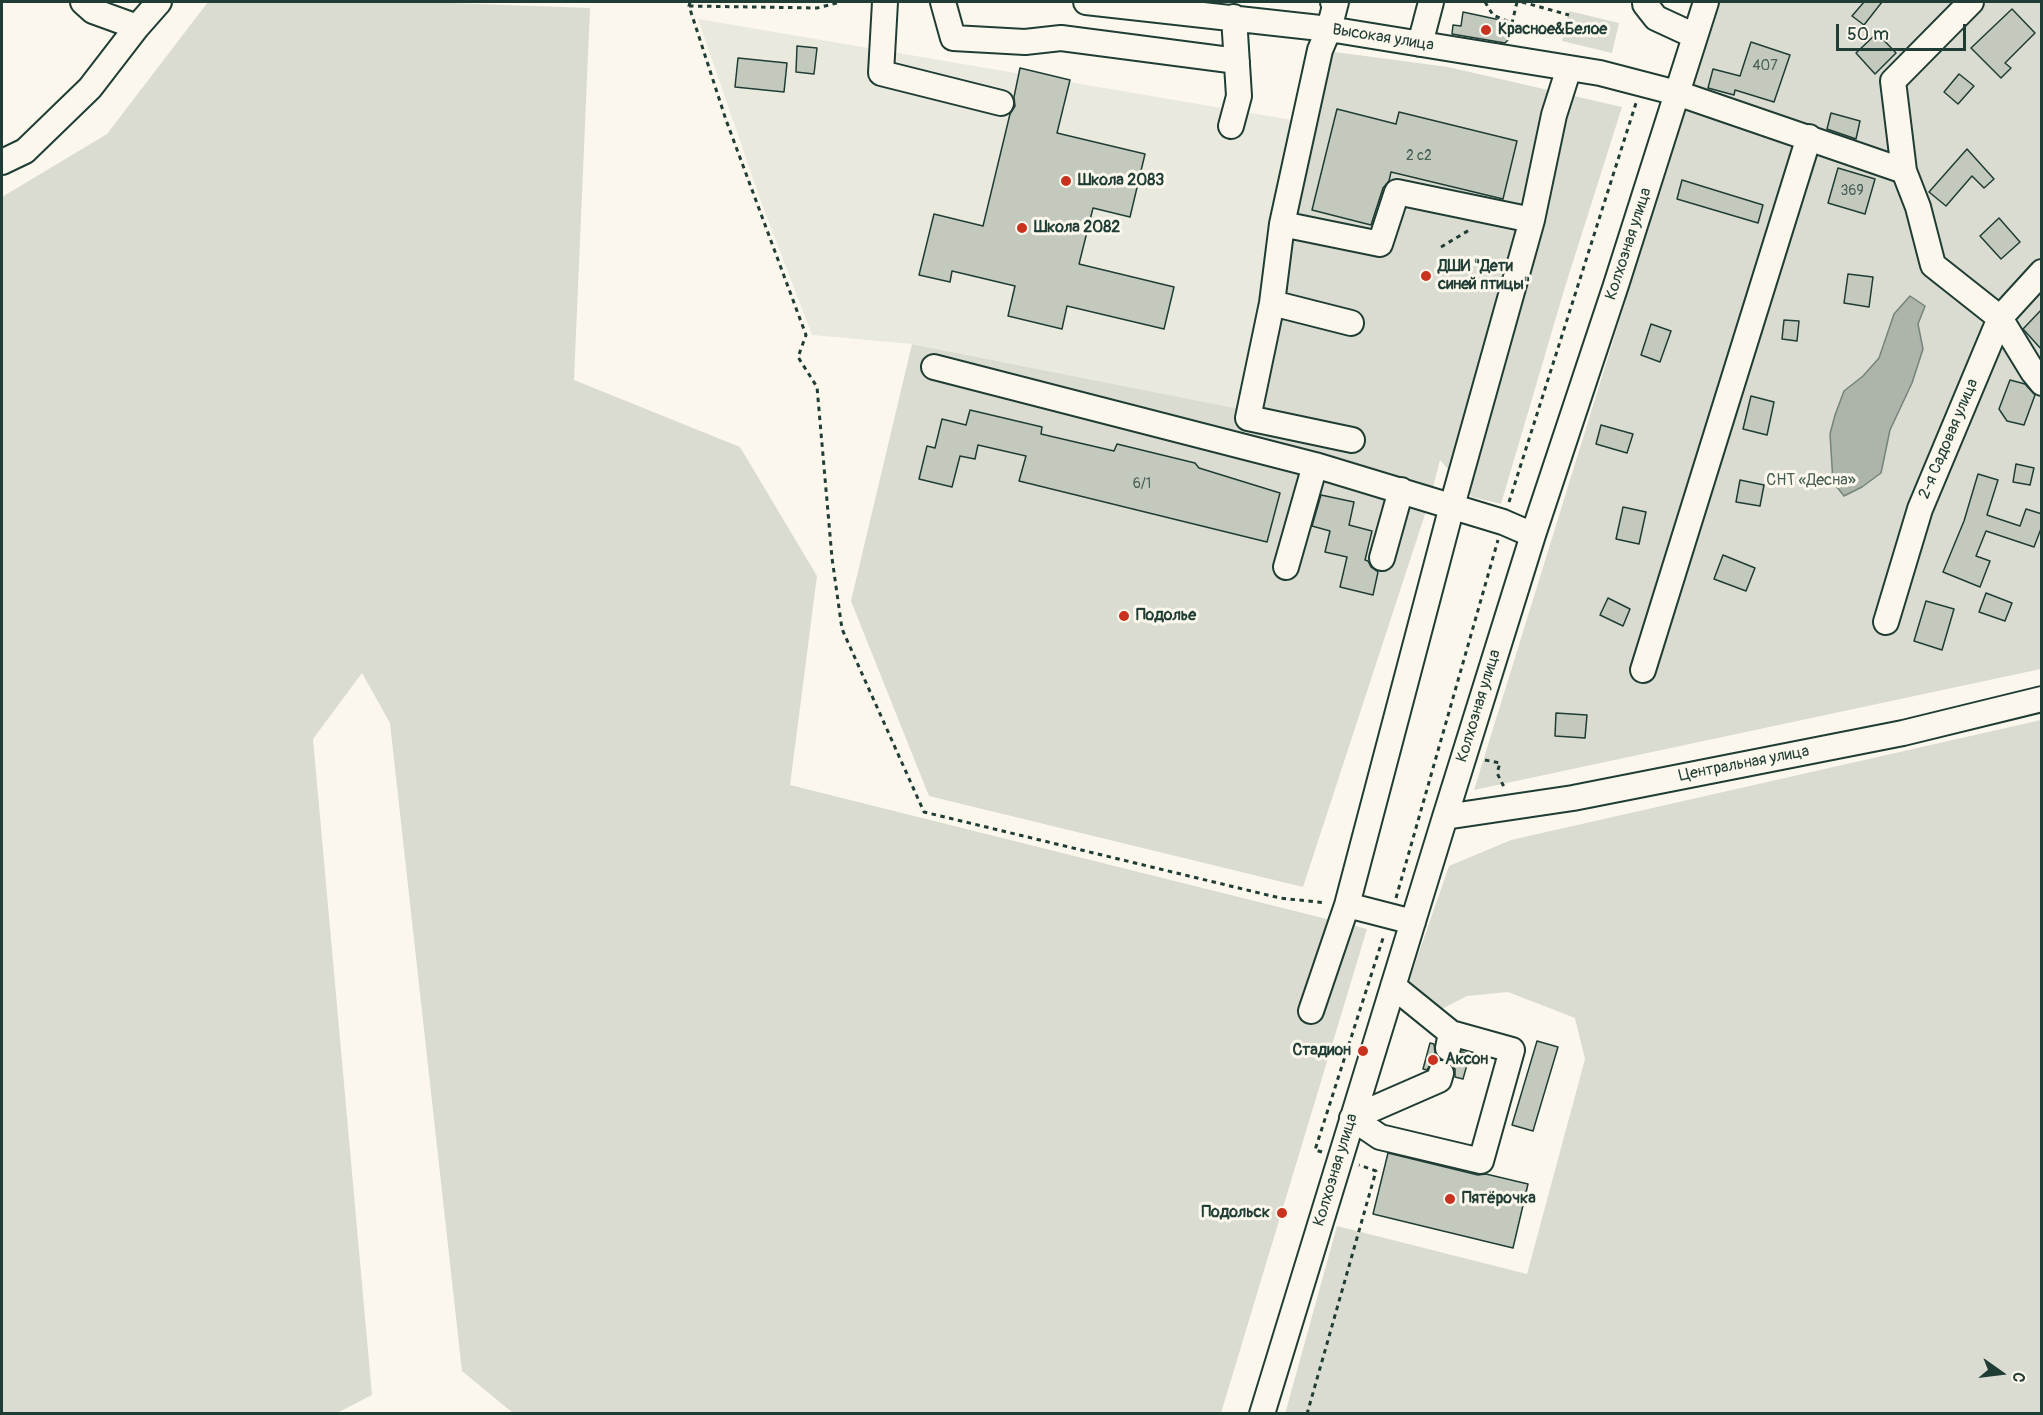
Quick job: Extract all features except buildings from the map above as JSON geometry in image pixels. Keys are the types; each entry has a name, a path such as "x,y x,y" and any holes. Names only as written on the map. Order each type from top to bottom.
{"street":[{"path":"83,2 93,11 136,27"},
{"path":"2,162 25,151 90,88 136,27 159,2"},
{"path":"885,2 881,74 1001,103"},
{"path":"942,2 953,38 1025,42 1061,38 1237,61"},
{"name":"Высокая улица","path":"1086,2 1116,3 1329,29 1569,68 1677,93 1904,171"},
{"path":"1333,2 1336,2 1329,29 1320,50 1282,224 1272,303 1248,418 1352,440"},
{"path":"1420,44 1431,2"},
{"path":"1643,2 1656,18 1695,36"},
{"name":"Колхозная улица","path":"1262,1413 1533,535 1706,2"},
{"path":"1971,2 1893,81 1904,171 1918,207 1933,265 2000,318 2032,372 2042,383"},
{"path":"1231,126 1239,96 1234,17"},
{"path":"1311,1011 1347,906 1452,506 1532,220 1554,115 1569,68"},
{"path":"1643,670 1809,137"},
{"path":"1282,224 1380,244 1397,192 1532,220"},
{"name":"2-я Садовая улица","path":"1886,622 1920,509 2000,318 2042,272"},
{"path":"1272,303 1351,322"},
{"path":"934,367 1315,465 1503,522 1533,535"},
{"path":"1286,567 1315,465"},
{"path":"1382,558 1401,490"},
{"name":"Центральная улица","path":"1445,817 1584,796 1902,733 2042,699"},
{"path":"1347,906 1413,922"},
{"path":"1352,1118 1380,1137 1481,1161 1512,1050 1450,1041 1393,986"},
{"path":"1352,1118 1439,1080 1441,1073"}],"path":[{"path":"841,2 817,8 690,4 726,120 806,335 798,357 818,387 832,558 842,629 924,812 1280,898 1347,906"},
{"path":"1485,2 1493,15 1512,22 1521,33"},
{"path":"1512,22 1517,2"},
{"path":"1522,2 1569,15"},
{"path":"1441,247 1499,213"}],"shaded area":[{"name":"Школа 2082","path":"698,19 1304,122 1264,256 1286,264 1250,411 913,344 812,335 760,199"},
{"path":"1910,296 1925,306 1918,324 1923,349 1912,383 1890,430 1881,473 1862,487 1844,496 1833,482 1830,434 1835,415 1844,391 1863,376 1879,358 1894,314"}],"green space":[{"path":"208,2 424,2 590,8 574,380 740,447 817,576 790,785 1367,929 1221,1413 513,1413 462,1371 390,723 362,673 313,739 372,1395 337,1413 2,1414 2,197 107,134"},
{"name":"СНТ «Десна»","path":"1718,2 2041,2 2041,669 1474,790"},
{"path":"1569,11 1619,23 1612,53 1562,41"},
{"name":"Подолье","path":"1320,50 1448,67 1622,107 1565,287 1501,504 1472,497 1440,460 1430,499 1303,887 929,796 851,601 912,344 1250,411 1286,264 1264,256 1304,122"},
{"path":"2041,720 2041,1413 1285,1414 1337,1226 1527,1274 1585,1059 1575,1018 1508,992 1467,996 1442,1009 1408,984 1449,866 1511,840"}],"place":[{"name":"Красное&Белое","path":"1486,30"},
{"name":"Школа 2083","path":"1066,181"},
{"name":"Школа 2082","path":"1022,228"},
{"name":"ДШИ \"Дети синей птицы\"","path":"1426,276"},
{"name":"Подолье","path":"1124,616"},
{"name":"Стадион","path":"1363,1051"},
{"name":"Аксон","path":"1433,1060"},
{"name":"Пятёрочка","path":"1450,1199"},
{"name":"Подольск","path":"1282,1213"}]}
